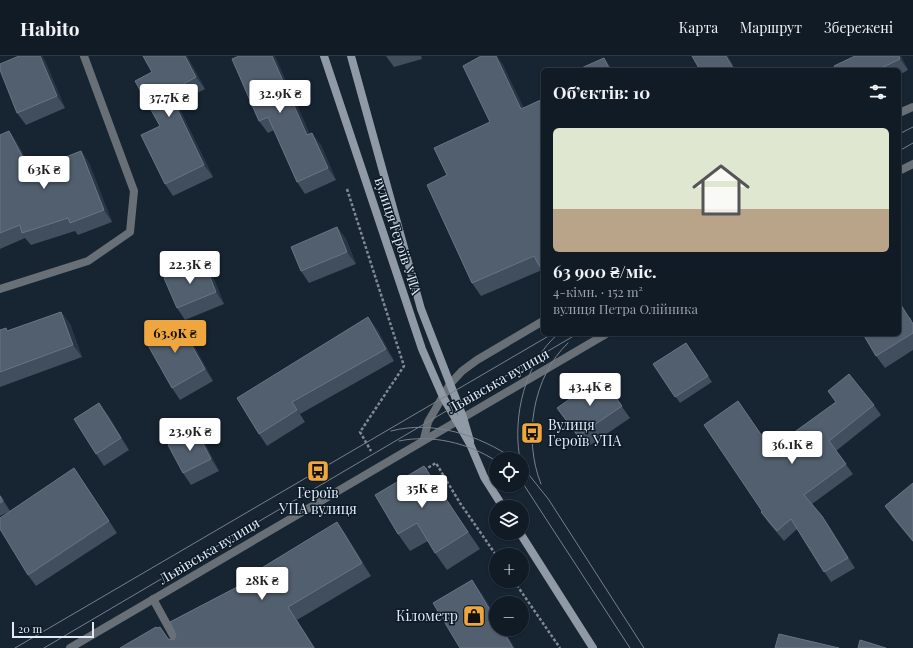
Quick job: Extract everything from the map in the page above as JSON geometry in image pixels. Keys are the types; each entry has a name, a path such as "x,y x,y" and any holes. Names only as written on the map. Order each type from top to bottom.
{"street":[{"path":"0,290 88,261 130,232 134,191 84,56"},
{"name":"вулиця Героїв УПА","path":"324,56 351,131 422,350 443,397 459,419"},
{"name":"вулиця Героїв УПА","path":"351,56 420,309 450,384 459,419"},
{"path":"901,112 913,107"},
{"path":"901,170 913,164"},
{"name":"Львівська вулиця","path":"424,440 428,422 450,384 462,371 477,360 541,322"},
{"name":"Львівська вулиця","path":"70,648 379,465 603,336"},
{"path":"459,419 470,436 470,444 484,477 499,500"},
{"path":"524,540 593,648"},
{"path":"153,599 180,648"}],"path":[{"path":"346,186 404,366 360,432 379,465"},
{"path":"418,474 436,463 460,503 491,548"},
{"path":"519,588 560,648"}],"building":[{"path":"19,56 40,56 57,96 17,113 0,70 0,64"},
{"path":"143,56 185,56 196,77 169,92 204,165 165,184 141,135 160,126 135,81 152,72"},
{"path":"239,56 272,56 307,135 312,133 328,168 297,182 268,117 259,121 232,59"},
{"path":"481,56 496,56 521,109 541,100 541,267 534,256 472,283 427,185 447,175 434,148 490,122 463,66"},
{"path":"692,56 726,56 733,68 699,68"},
{"path":"855,56 899,56 900,59 881,68 835,68 834,66"},
{"path":"604,58 609,68 582,68"},
{"path":"9,131 30,171 81,151 104,210 70,223 68,218 22,233 20,225 0,233 0,135"},
{"path":"337,227 347,252 301,271 291,247"},
{"path":"204,262 216,292 177,308 164,278"},
{"path":"901,305 913,324 913,333 876,356 864,336 901,336"},
{"path":"61,312 73,345 0,372 0,330 6,328 7,331"},
{"path":"368,317 386,349 292,402 297,410 259,434 237,398"},
{"path":"178,321 205,369 172,388 145,340"},
{"path":"686,343 708,376 675,397 653,364"},
{"path":"849,374 874,405 829,441 846,464 804,495 822,516 848,558 824,572 791,519 777,531 761,512 762,511 704,425 738,401 771,449 836,402 828,391"},
{"path":"601,377 622,406 578,436 557,408"},
{"path":"99,403 121,438 96,454 74,419"},
{"path":"196,430 211,459 183,473 168,445"},
{"path":"424,466 468,532 435,553 417,523 398,534 375,495"},
{"path":"74,468 109,521 28,575 0,529 0,518"},
{"path":"913,483 913,541 885,506"},
{"path":"0,496 3,501 0,503"},
{"path":"337,522 362,563 288,607 314,648 120,648 156,627 160,627 168,639 174,640 176,635 170,622 239,586 237,583"},
{"path":"472,580 489,608 489,636 506,636 513,648 460,648 433,603"},
{"path":"779,634 839,648 775,648"},
{"path":"860,640 886,648 858,648"}],"tram line":[{"path":"901,133 913,127"},
{"path":"901,150 913,143"},
{"path":"15,648 549,336"},
{"path":"519,452 518,426 520,408 529,375 537,359 556,336"},
{"path":"44,648 574,336"},
{"path":"541,484 533,448 532,429 534,409 546,373 556,357 568,343"},
{"path":"391,431 423,427 439,429 471,437 503,452"},
{"path":"399,441 424,439 449,442 474,449 489,457"},
{"path":"529,475 549,500 644,648"},
{"path":"529,492 630,648"}],"place":[{"name":"Вулиця Героїв УПА","path":"532,433"},
{"name":"Героїв УПА вулиця","path":"318,471"},
{"name":"Кілометр","path":"474,616"}]}
